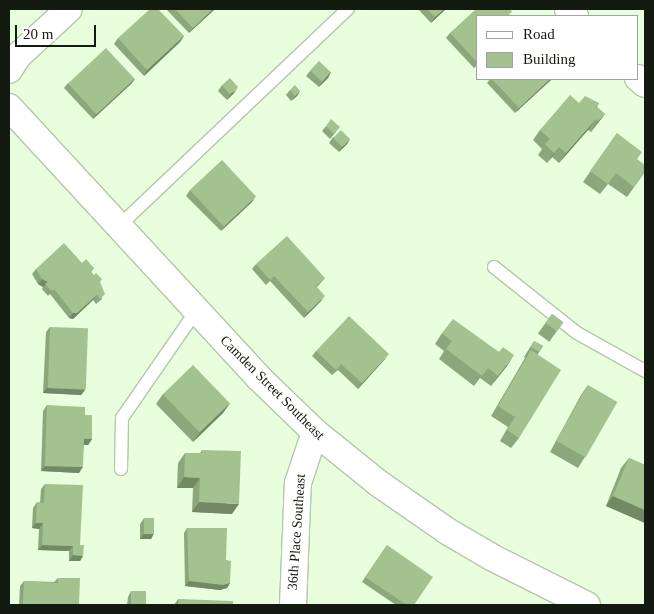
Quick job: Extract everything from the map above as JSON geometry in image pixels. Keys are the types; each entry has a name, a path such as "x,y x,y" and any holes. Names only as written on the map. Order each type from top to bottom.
{"street":[{"path":"9,70 18,56 69,9"},
{"name":"Camden Street Southeast","path":"9,107 196,311 315,432 378,483 447,531 501,562 587,605"},
{"name":"36th Place Southeast","path":"292,605 298,482 315,432"}],"lane":[{"path":"118,227 348,9"},
{"path":"494,267 577,333 644,368"},
{"path":"121,469 122,418 196,311"}],"building":[{"path":"150,9 158,9 184,36 147,70 118,38"},
{"path":"175,9 213,9 193,28"},
{"path":"427,9 444,9 435,17"},
{"path":"476,9 510,9 512,12 510,15 477,15 477,62 450,33"},
{"path":"106,48 135,79 97,114 68,83"},
{"path":"319,61 331,72 322,81 310,71"},
{"path":"230,78 238,87 230,94 222,85"},
{"path":"493,80 549,80 519,108"},
{"path":"295,85 300,91 295,96 290,90"},
{"path":"570,95 579,103 585,96 599,103 596,107 605,114 598,121 596,119 566,153 559,147 554,153 545,144 550,139 540,130"},
{"path":"331,119 340,127 334,134 326,126"},
{"path":"341,130 350,139 342,147 333,138"},
{"path":"617,133 642,152 637,159 645,165 645,172 634,187 616,173 608,184 590,171"},
{"path":"222,160 256,197 224,227 190,190"},
{"path":"287,236 325,278 316,286 325,296 308,312 274,276 270,280 256,264"},
{"path":"64,243 82,263 86,259 94,268 90,272 94,275 96,273 102,279 100,282 105,294 100,299 97,295 77,313 73,313 54,289 52,291 45,284 48,282 42,279 36,269"},
{"path":"552,314 563,322 557,331 546,323"},
{"path":"349,316 389,354 362,383 341,364 336,370 316,351"},
{"path":"453,319 499,352 503,347 514,355 498,376 488,368 482,376 446,349 452,341 442,333"},
{"path":"50,327 88,328 86,389 48,388"},
{"path":"534,341 543,346 539,352 531,347"},
{"path":"531,350 561,370 519,438 507,430 515,417 498,406"},
{"path":"193,365 230,403 200,432 163,394"},
{"path":"588,385 617,402 585,457 556,440"},
{"path":"47,405 85,407 85,415 92,415 92,439 84,439 83,467 45,466"},
{"path":"202,450 241,451 239,504 199,502 200,478 184,477 185,453 202,453"},
{"path":"629,458 645,465 645,510 613,496"},
{"path":"45,484 83,485 80,545 84,545 83,556 73,555 73,546 42,545 43,523 36,523 37,502 44,503"},
{"path":"144,518 154,518 154,534 144,534"},
{"path":"187,528 227,528 226,560 231,561 230,583 223,585 189,581"},
{"path":"387,545 433,577 414,605 407,605 365,577"},
{"path":"58,578 80,578 79,605 23,605 24,581 58,583"},
{"path":"131,591 146,591 146,605 131,605"},
{"path":"178,599 233,601 233,605 178,605"}]}
